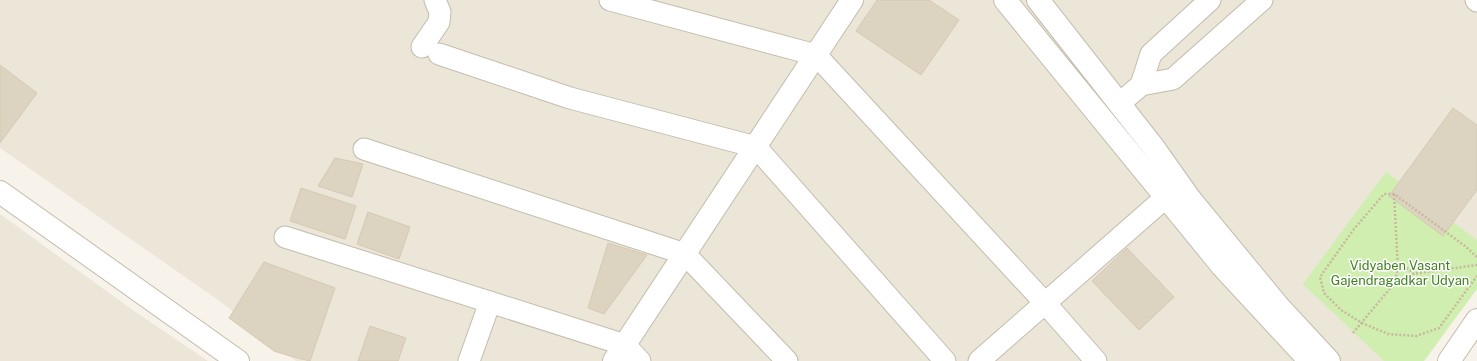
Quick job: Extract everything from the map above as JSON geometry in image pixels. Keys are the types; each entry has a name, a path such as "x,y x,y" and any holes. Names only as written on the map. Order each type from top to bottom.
{"street":[{"path":"435,0 440,12 439,22 430,51 570,98 756,147 945,361"},
{"path":"610,0 816,54 1096,361"},
{"path":"620,353 852,0"},
{"path":"1005,0 1173,192 1222,266 1310,361"},
{"path":"1038,0 1154,148 1173,192 1190,199 1279,307 1329,361"},
{"path":"1141,85 1151,54 1210,0"},
{"path":"1119,104 1141,85 1173,79 1262,0"},
{"path":"364,149 685,254 787,361"},
{"path":"0,192 238,361"},
{"path":"979,361 1173,192"},
{"path":"286,237 490,302 640,361"},
{"path":"469,361 490,302"},
{"path":"1449,361 1477,320"}],"path":[{"path":"1477,257 1465,246 1394,194 1384,194 1354,229 1320,277 1324,293 1341,310 1362,323 1388,334 1416,336 1439,328 1477,276"},
{"path":"1394,194 1398,270 1395,275 1400,284 1406,285 1411,282 1413,277 1408,268 1398,270"},
{"path":"1412,274 1477,265"},
{"path":"1354,333 1397,280"}],"shaded area":[{"path":"0,0 1477,0 1477,271 1410,361 296,361 221,302 0,148"},
{"path":"0,214 134,311 208,361 0,361"}],"green space":[{"name":"Vidyaben Vasant Gajendragadkar Udyan","path":"1386,172 1477,240 1477,289 1424,361 1384,361 1303,284"}],"building":[{"path":"877,0 929,0 959,20 921,75 856,31"},
{"path":"0,65 37,93 0,143"},
{"path":"1453,108 1477,125 1477,190 1443,236 1389,196"},
{"path":"335,158 363,164 352,197 318,186"},
{"path":"301,188 356,206 345,239 290,221"},
{"path":"368,212 410,227 399,259 357,244"},
{"path":"608,243 647,255 604,314 588,308"},
{"path":"1127,248 1174,297 1139,330 1092,281"},
{"path":"264,262 335,288 310,361 274,351 229,318"},
{"path":"370,326 406,338 398,361 358,361"}]}
